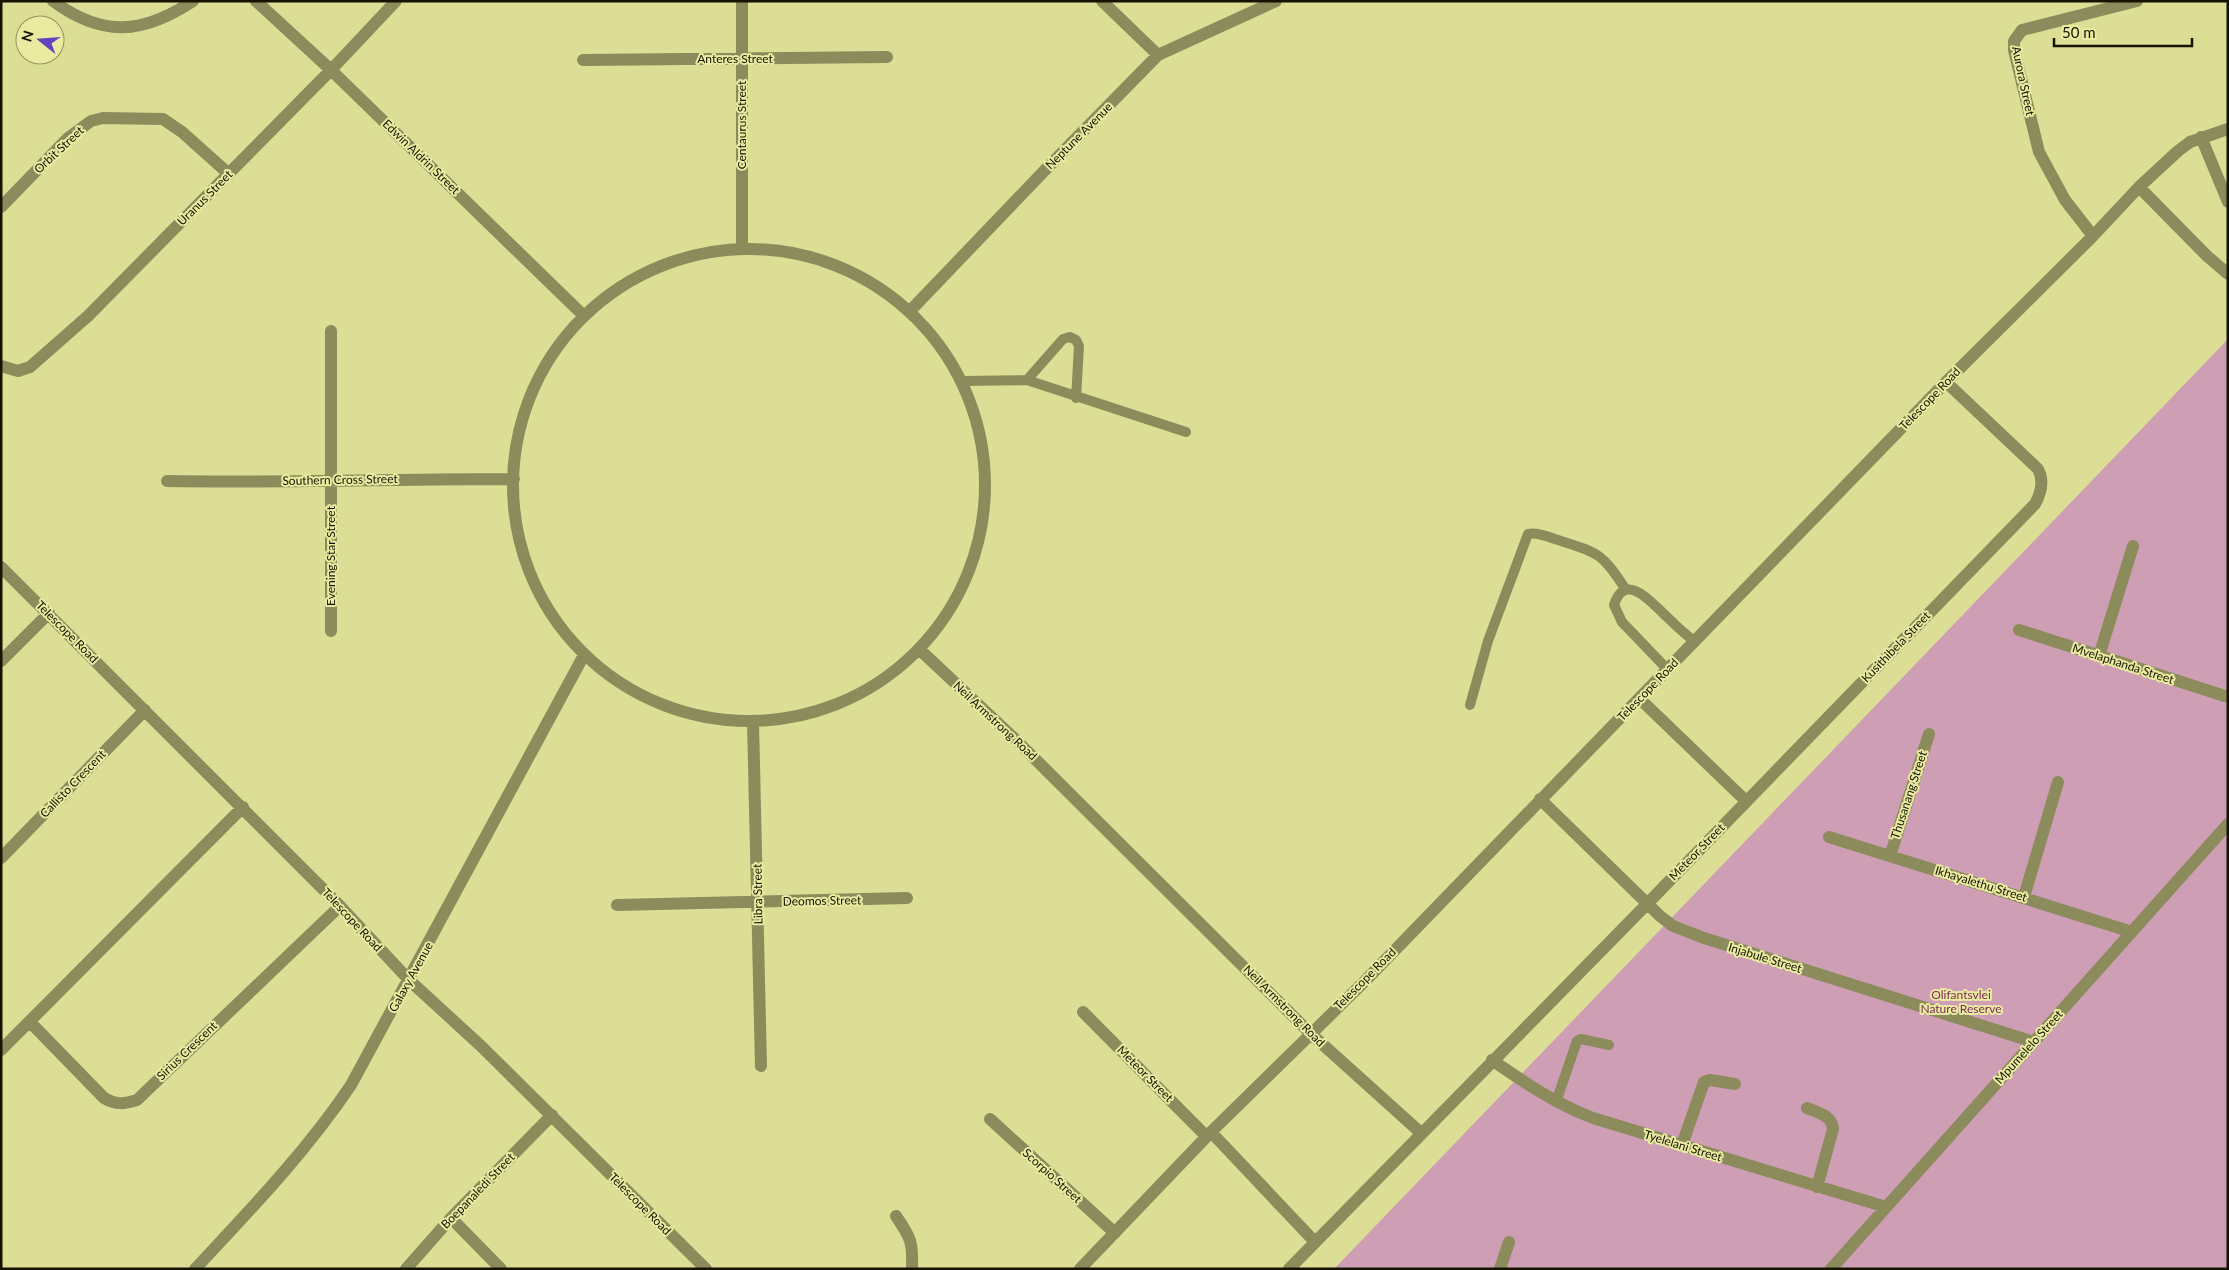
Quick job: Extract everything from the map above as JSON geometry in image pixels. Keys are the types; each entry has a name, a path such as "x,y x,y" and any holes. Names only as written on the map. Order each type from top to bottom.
{"street":[{"path":"53,1 80,17 101,26 116,28 151,24 193,1"},
{"name":"Edwin Aldrin Street","path":"256,1 331,70 584,316"},
{"name":"Uranus Street","path":"1,366 14,371 24,370 56,345 88,316 331,70 396,1"},
{"name":"Centaurus Street","path":"742,1 742,248"},
{"path":"1102,1 1158,55"},
{"name":"Neptune Avenue","path":"910,311 1158,55 1276,1"},
{"name":"Aurora Street","path":"2093,236 2065,200 2039,152 2016,60 2014,41 2022,30 2137,1"},
{"name":"Anteres Street","path":"584,60 887,57"},
{"name":"Orbit Street","path":"1,207 68,138 91,121 103,118 163,119 178,128 229,174"},
{"name":"Telescope Road","path":"1080,1269 1208,1134 1364,982 1946,382 2093,236 2139,187 2178,151 2201,137 2228,129"},
{"path":"2201,137 2228,202"},
{"path":"2139,187 2207,256 2228,274"},
{"path":"742,248 788,251 832,263 874,283 910,311 936,340 961,381 972,407 983,454 985,493 982,522 976,550 962,586 937,627 919,649 877,684 843,702 814,713 783,720 753,722 706,719 662,706 621,685 584,656 553,618 530,575 516,527 514,479 517,442 526,407 541,374 555,351 584,316 618,288 657,267 698,253 742,248"},
{"name":"Evening Star Street","path":"331,331 331,631"},
{"name":"Kusithibela Street","path":"1746,801 2037,500 2041,485 2038,469 1946,382"},
{"name":"Southern Cross Street","path":"167,481 514,479"},
{"path":"2099,656 2133,546"},
{"name":"Telescope Road","path":"1,567 243,807 409,980 482,1046 706,1269"},
{"path":"1,661 49,614"},
{"name":"Mvelaphanda Street","path":"2019,630 2228,697"},
{"name":"Neil Armstrong Road","path":"919,649 1016,740 1310,1033 1421,1133"},
{"name":"Galaxy Avenue","path":"195,1269 298,1156 333,1112 351,1085 584,656"},
{"path":"1640,699 1746,801"},
{"name":"Callisto Crescent","path":"1,858 145,710"},
{"name":"Libra Street","path":"753,722 761,1066"},
{"name":"Thusanang Street","path":"1890,856 1929,734"},
{"path":"2024,898 2058,782"},
{"name":"Injabule Street","path":"1540,799 1673,926 1704,938 2034,1042"},
{"name":"Meteor Street","path":"1648,903 1746,801"},
{"path":"1,1050 243,807"},
{"name":"Mpumelelo Street","path":"1831,1269 2228,824"},
{"name":"Ikhayalethu Street","path":"1829,837 2132,932"},
{"name":"Deomos Street","path":"617,905 907,898"},
{"path":"1289,1269 1648,903"},
{"name":"Sirius Crescent","path":"30,1022 104,1098 111,1102 128,1103 137,1100 340,906"},
{"name":"Meteor Street","path":"1083,1012 1315,1242"},
{"name":"Tyelelani Street","path":"1492,1060 1532,1089 1556,1102 1594,1118 1886,1207"},
{"path":"1682,1145 1704,1082 1710,1080 1736,1084"},
{"path":"1807,1108 1828,1118 1832,1122 1832,1129 1817,1187"},
{"name":"Boepanaledi Street","path":"406,1269 451,1218 552,1115"},
{"name":"Scorpio Street","path":"990,1119 1115,1233"},
{"path":"896,1216 910,1237 913,1251 912,1269"},
{"path":"451,1218 501,1269"},
{"path":"1500,1269 1509,1242"}],"lane":[{"path":"1027,380 1063,339 1070,338 1076,340 1079,346 1076,398"},
{"path":"961,381 1027,380 1076,398 1186,432"},
{"path":"1470,704 1488,641 1528,534 1545,536 1593,552 1612,568 1626,590 1639,592 1646,596 1695,642"},
{"path":"1626,590 1616,599 1615,611 1634,636 1668,670"},
{"path":"1556,1102 1577,1041 1580,1039 1609,1045"}],"green space":[{"name":"Olifantsvlei Nature Reserve","path":"2228,339 2228,1269 1334,1269"}]}
